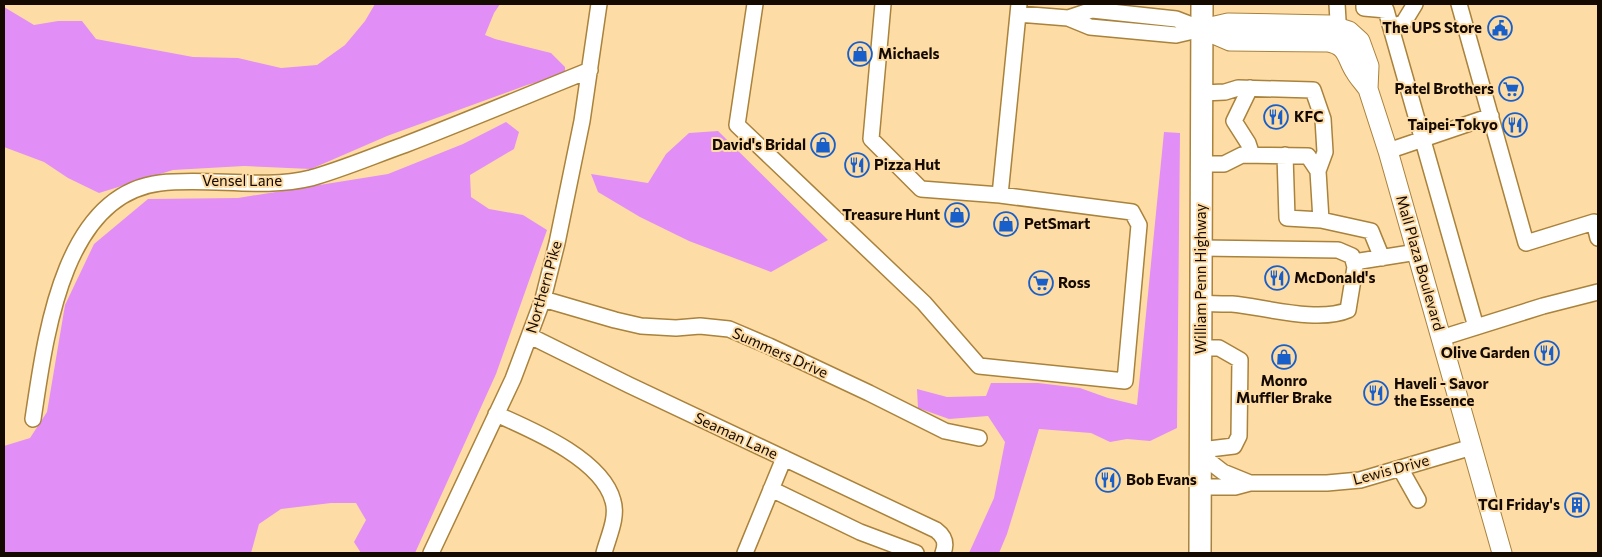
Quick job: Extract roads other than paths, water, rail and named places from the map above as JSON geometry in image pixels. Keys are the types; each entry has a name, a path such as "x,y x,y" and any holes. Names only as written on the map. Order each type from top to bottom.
{"highway":[{"name":"William Penn Highway","path":"1200,553 1202,4"}],"main road":[{"path":"1202,29 1228,23 1338,26"},
{"name":"Mall Plaza Boulevard","path":"1338,26 1349,31 1360,41 1369,66 1368,88 1388,151 1502,553"},
{"path":"1202,29 1230,41 1328,42 1341,46"},
{"name":"Mall Plaza Boulevard","path":"1341,46 1354,71 1368,88"}],"street":[{"name":"Northern Pike","path":"431,553 496,414 530,336 543,299 558,242 582,121 599,4"},
{"path":"755,4 737,125 924,303 979,366 1125,381 1140,226 1132,212 1000,195 922,189 871,139 884,4"},
{"path":"1324,4 1337,4 1341,46"},
{"path":"1364,4 1364,8 1388,7 1391,28 1476,327"},
{"path":"1391,28 1404,22 1415,4"},
{"path":"1459,4 1526,243 1594,222 1598,238"},
{"path":"1000,195 1018,9 1068,18 1092,10 1176,19 1202,29"},
{"name":"Vensel Lane","path":"33,418 48,327 65,272 80,242 97,218 114,201 144,186 161,183 261,183 308,178 333,172 590,70"},
{"path":"1202,93 1225,92 1238,88 1313,90 1322,119 1325,152 1318,171 1321,220"},
{"path":"1250,88 1234,121 1248,143 1252,155"},
{"path":"1388,151 1491,116"},
{"path":"1201,164 1224,164 1242,155 1308,156 1318,171"},
{"path":"1285,155 1287,218 1321,220 1371,231 1382,258"},
{"path":"1201,248 1338,250 1353,259 1382,258 1417,252"},
{"path":"1201,304 1232,304 1285,312 1338,314 1348,310 1355,267 1353,259"},
{"path":"1441,338 1543,306 1598,292"},
{"name":"Summers Drive","path":"543,299 641,326 676,328 707,326 729,329 770,346 945,431 979,438"},
{"name":"Seaman Lane","path":"530,336 638,390 936,530 943,535 946,546 943,553"},
{"path":"1201,348 1218,348 1240,360 1240,369 1239,436 1234,446 1201,452"},
{"path":"496,414 556,442 597,473 614,502 612,524 604,553"},
{"name":"Lewis Drive","path":"1200,487 1235,488 1250,483 1349,482 1472,447"},
{"name":"Lewis Drive","path":"1201,452 1223,472 1250,483"},
{"path":"745,553 784,458"},
{"path":"1400,468 1418,500"},
{"path":"771,489 860,532 916,553"}],"place":[{"name":"The UPS Store","path":"1500,28"},
{"name":"Michaels","path":"860,54"},
{"name":"Patel Brothers","path":"1511,89"},
{"name":"KFC","path":"1276,117"},
{"name":"Taipei-Tokyo","path":"1515,125"},
{"name":"David's Bridal","path":"823,145"},
{"name":"Pizza Hut","path":"857,165"},
{"name":"Treasure Hunt","path":"957,215"},
{"name":"PetSmart","path":"1006,224"},
{"name":"McDonald's","path":"1277,278"},
{"name":"Ross","path":"1041,283"},
{"name":"Olive Garden","path":"1547,353"},
{"name":"Monro Muffler Brake","path":"1284,357"},
{"name":"Haveli - Savor the Essence","path":"1376,393"},
{"name":"Bob Evans","path":"1108,480"},
{"name":"TGI Friday's","path":"1577,505"}]}
